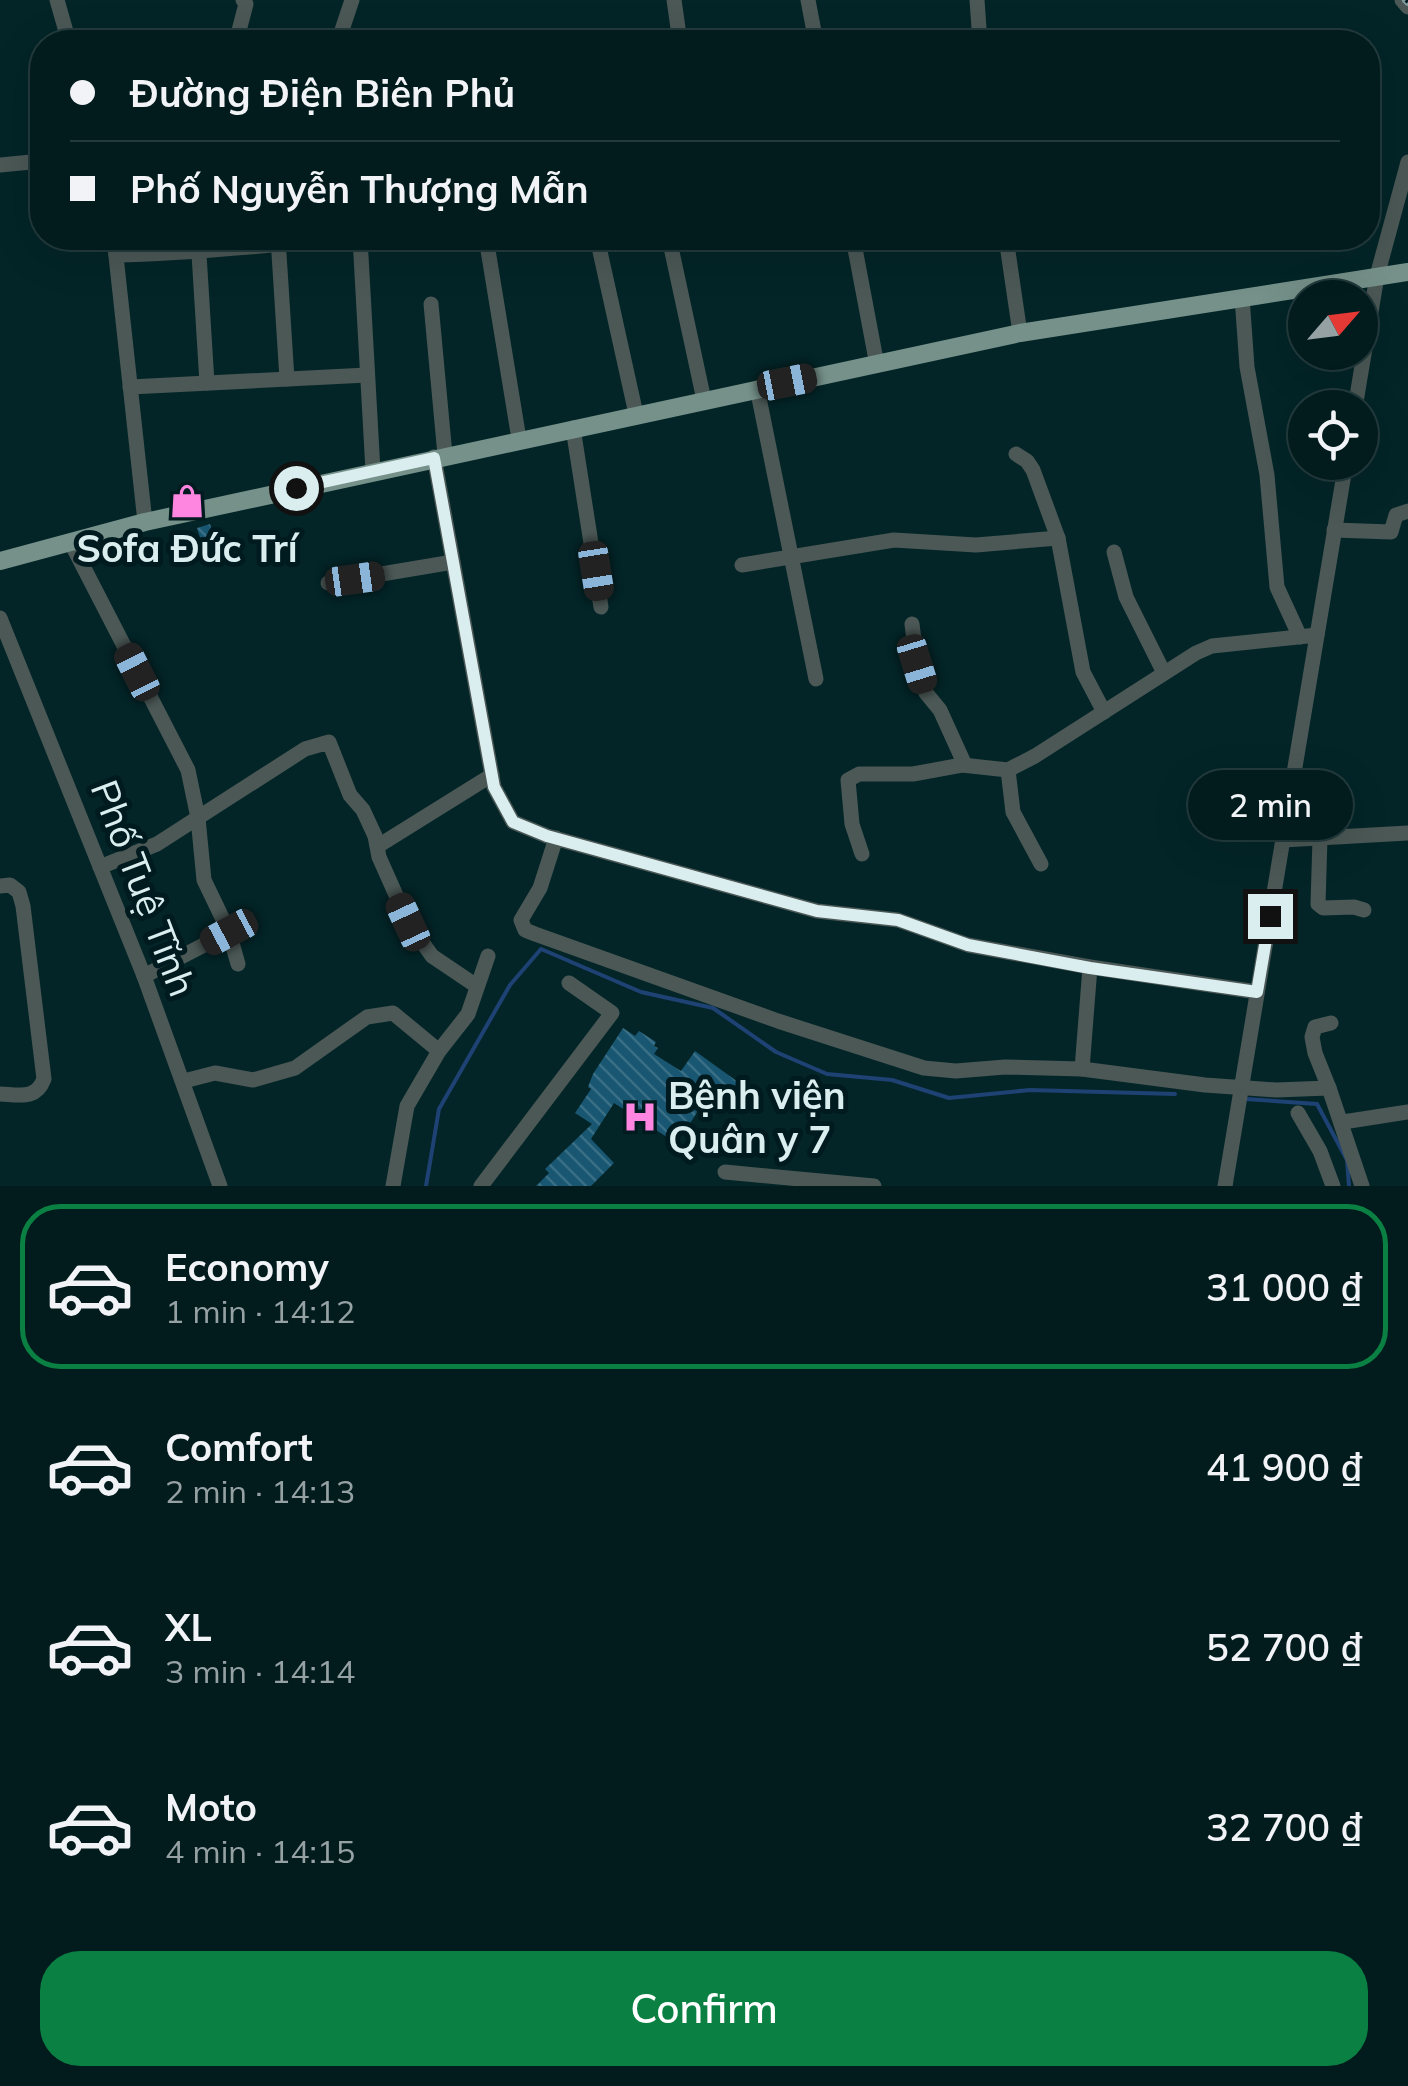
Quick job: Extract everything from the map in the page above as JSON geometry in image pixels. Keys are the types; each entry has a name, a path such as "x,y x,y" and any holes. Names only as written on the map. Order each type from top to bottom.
{"main road":[{"path":"0,560 144,522 1020,332 1408,272"}],"street":[{"path":"57,0 66,30"},
{"path":"239,30 246,4 243,0"},
{"path":"342,30 352,0"},
{"path":"674,0 678,30"},
{"path":"808,0 814,30"},
{"path":"977,0 979,30"},
{"path":"1402,0 1408,7"},
{"path":"0,165 30,162"},
{"path":"1358,390 1377,276 1408,162"},
{"path":"115,250 144,522"},
{"path":"116,255 162,250"},
{"path":"198,250 207,383"},
{"path":"278,250 287,379"},
{"path":"361,250 373,471"},
{"path":"488,250 519,440"},
{"path":"600,250 636,414"},
{"path":"672,250 704,400"},
{"path":"855,250 877,364"},
{"path":"1008,250 1020,332"},
{"path":"1242,297 1247,368 1266,475 1277,587 1309,636"},
{"path":"431,304 440,456 453,562 494,787 513,822 556,838 817,911 898,920 968,945 1090,968 1257,992"},
{"path":"130,387 366,375"},
{"path":"758,388 816,679"},
{"path":"574,428 601,607"},
{"path":"1016,454 1033,470 1058,538 1083,672 1104,712"},
{"path":"1225,1186 1282,840 1309,636 1343,480"},
{"path":"1334,530 1391,532 1396,516 1408,510"},
{"path":"742,565 894,540 976,545 1058,538"},
{"path":"70,540 188,770 204,880 229,932 238,964"},
{"path":"1114,552 1126,598 1164,673"},
{"path":"328,583 453,562"},
{"name":"Phố Tuệ Tĩnh","path":"0,618 184,1081 214,1183"},
{"path":"912,624 917,664 926,693 940,710 965,765"},
{"path":"862,854 852,824 848,780 859,774 913,774 965,765 1008,770 1212,646 1309,636"},
{"path":"100,868 157,844 305,749 329,742 420,942 432,956 475,985"},
{"path":"1008,770 1013,812 1041,864"},
{"path":"378,846 492,775"},
{"path":"1282,840 1408,833"},
{"path":"556,838 540,888 521,920 525,930 778,1021 924,1068 1082,1069 1205,1086 1329,1088"},
{"path":"1320,838 1318,904 1323,908 1364,910"},
{"path":"0,886 10,885 19,892 23,906 44,1079 40,1090 31,1095 0,1094"},
{"path":"144,976 229,932"},
{"path":"392,1186 407,1106 439,1051 468,1014 488,956"},
{"path":"1082,1069 1090,968"},
{"path":"481,1186 612,1012 569,983"},
{"path":"184,1081 215,1073 254,1080 295,1068 367,1017 393,1013 439,1051"},
{"path":"1331,1023 1315,1027 1314,1052 1343,1122 1362,1186"},
{"path":"1343,1122 1408,1112"},
{"path":"1298,1114 1320,1151 1333,1186"},
{"path":"725,1172 874,1186"}],"building":[{"path":"210,524 217,547 204,550 197,528"},
{"path":"623,1028 635,1036 639,1031 656,1042 654,1054 681,1071 695,1051 738,1082 725,1100 711,1089 685,1132 681,1130 673,1141 614,1103 591,1139 614,1163 591,1186 536,1186 549,1173 545,1169 592,1124 575,1113 591,1089 588,1087 593,1074"}],"waterway":[{"path":"426,1186 439,1109 510,985 541,949 641,992 713,1008 776,1052 827,1074 892,1080 949,1098 1030,1090 1175,1094"},
{"path":"1246,1099 1317,1104 1347,1160 1349,1186"}],"place":[{"name":"Sofa Đức Trí","path":"187,501"},
{"name":"Bệnh viện Quân y 7","path":"640,1117"}],"route":[{"path":"296,488 434,458 494,787 513,822 547,836 817,911 898,920 968,945 1090,968 1257,992 1270,916"}]}
